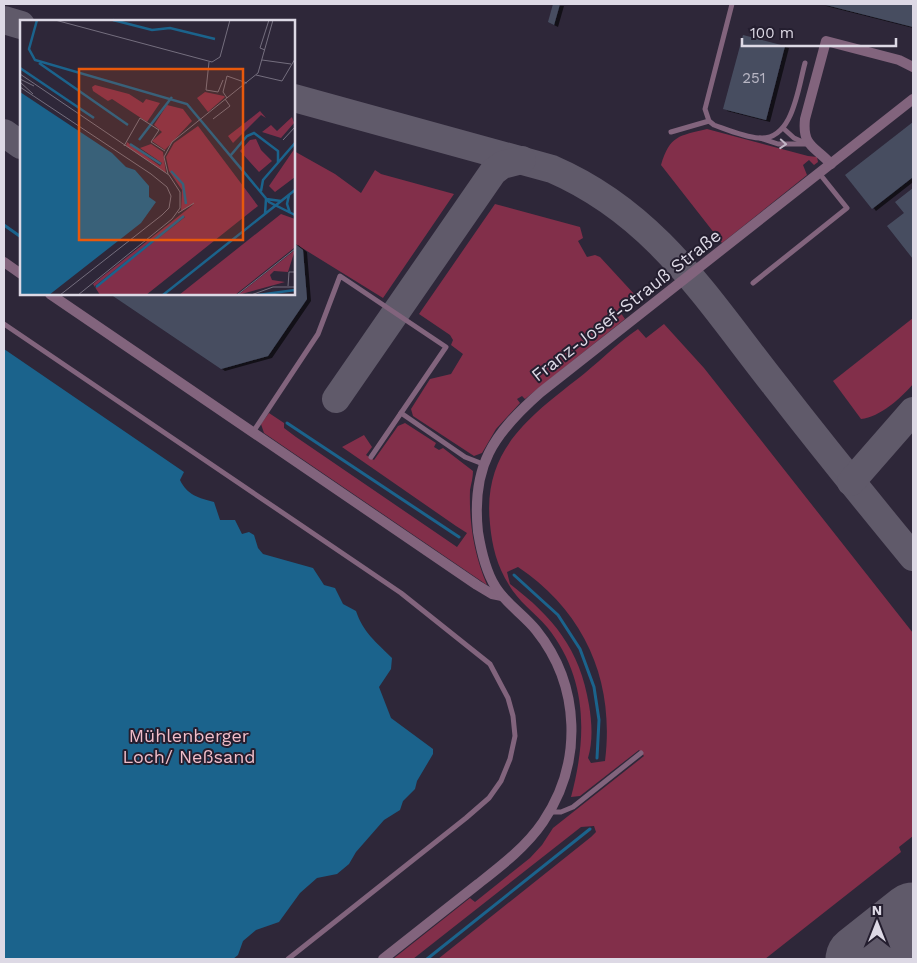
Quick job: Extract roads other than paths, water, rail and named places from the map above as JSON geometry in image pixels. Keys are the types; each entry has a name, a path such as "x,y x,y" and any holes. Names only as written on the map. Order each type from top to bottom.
{"street":[{"path":"831,164 820,152 808,144 804,133 805,119 826,41 899,60 913,67"},
{"name":"Franz-Josef-Strauß Straße","path":"502,596 490,578 480,543 476,493 483,464 503,432 534,399 913,99"},
{"path":"4,262 20,273"},
{"path":"51,295 477,585 492,594 502,596 528,620 558,664 568,694 572,726 570,757 560,794 536,832 505,862 383,959"}],"lane":[{"path":"732,4 705,109 709,121 714,125 778,144 808,144"},
{"path":"759,138 777,133 788,124 805,63"},
{"path":"671,132 709,121"},
{"path":"783,128 794,138 808,144"},
{"path":"753,282 847,208 819,173"},
{"path":"252,432 318,334 340,276 446,347 371,457"},
{"path":"4,324 401,593 490,664 508,698 514,716 515,736 510,759 501,781 489,798 288,959"},
{"path":"401,413 466,457 483,464"},
{"path":"549,812 561,812 573,807 642,753"}],"water":[{"name":"Mühlenberger Loch/ Neßsand","path":"4,349 184,472 180,480 186,489 198,497 214,502 220,520 235,520 242,534 249,532 254,535 258,548 263,554 313,568 324,585 335,588 343,604 356,611 366,631 392,658 391,669 379,687 391,718 433,749 433,754 417,781 415,789 403,801 400,810 384,820 356,852 349,864 337,874 317,878 300,893 279,922 256,930 243,941 238,955 233,959 4,959"}],"waterway":[{"path":"4,225 20,236"},
{"path":"287,423 459,537"},
{"path":"514,575 558,615 580,649 594,687 599,720 597,758"},
{"path":"427,959 590,829"}]}
